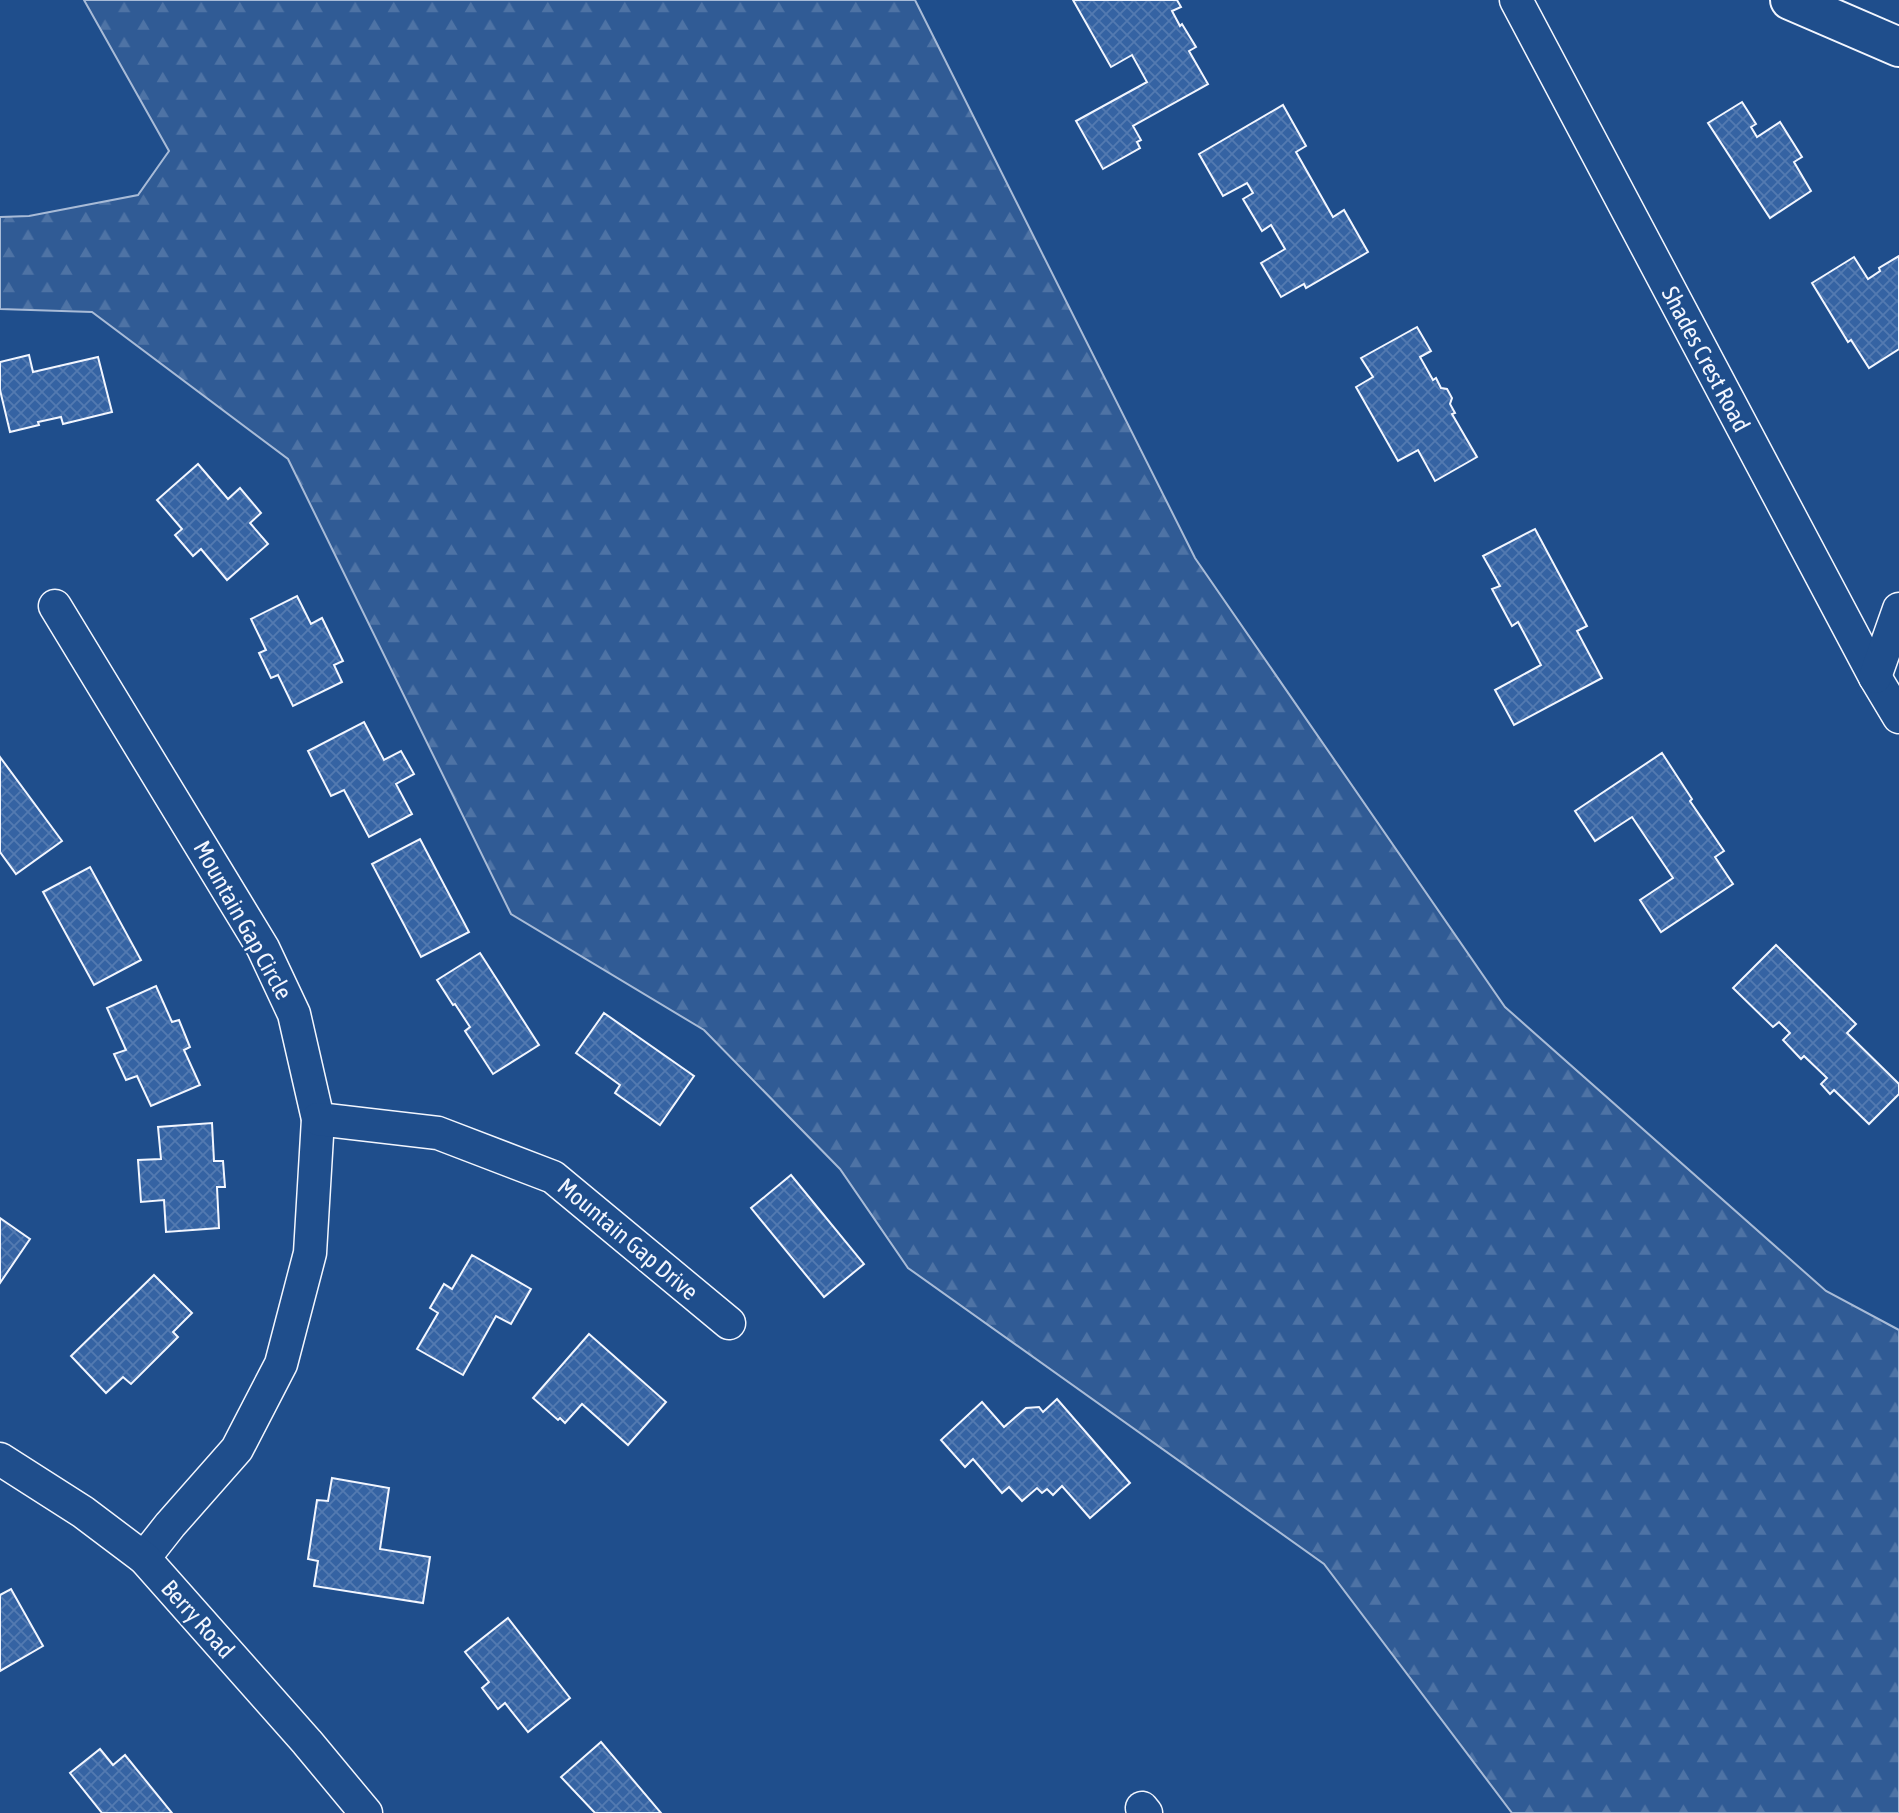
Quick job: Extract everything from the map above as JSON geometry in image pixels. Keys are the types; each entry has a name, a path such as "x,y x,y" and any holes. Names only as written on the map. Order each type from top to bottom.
{"street":[{"name":"Shades Crest Road","path":"1516,0 1875,677 1899,717"},
{"path":"1790,0 1899,47"},
{"name":"Mountain Gap Circle","path":"55,606 263,948 294,1014 318,1119 310,1253 281,1364 237,1449 144,1558"},
{"path":"1875,677 1899,609"},
{"name":"Mountain Gap Drive","path":"318,1119 438,1133 553,1177 729,1323"},
{"name":"Berry Road","path":"0,1459 83,1512 144,1558 307,1742 366,1813"}],"green space":[{"path":"84,0 915,0 1195,558 1505,1007 1826,1291 1899,1330 1899,1813 1512,1813 1324,1564 908,1268 840,1169 704,1030 511,914 288,459 92,312 0,309 0,217 29,216 138,195 169,151"}],"building":[{"path":"1073,0 1177,0 1181,7 1172,11 1196,47 1189,51 1208,84 1133,126 1141,140 1137,142 1140,148 1103,169 1076,121 1147,82 1132,55 1111,67"},
{"path":"1742,102 1756,124 1751,127 1757,137 1780,122 1802,157 1794,162 1811,191 1770,218 1708,123"},
{"path":"1283,105 1306,146 1296,152 1333,217 1344,210 1368,252 1306,288 1304,284 1281,297 1261,263 1285,249 1271,225 1262,231 1243,199 1253,193 1247,183 1223,196 1199,154"},
{"path":"1899,256 1899,349 1869,368 1851,340 1848,342 1812,283 1854,257 1868,279 1880,271 1879,268"},
{"path":"1417,327 1431,351 1420,357 1433,380 1436,378 1441,388 1447,389 1455,413 1452,414 1477,457 1435,481 1418,450 1398,461 1356,387 1373,377 1361,358"},
{"path":"29,355 33,372 98,357 112,412 63,424 61,417 10,432 0,390 0,362"},
{"path":"198,464 228,499 240,488 261,513 250,523 268,544 227,580 201,549 193,556 175,535 182,529 157,500"},
{"path":"1535,529 1587,626 1577,631 1602,678 1514,725 1495,690 1541,665 1518,622 1512,626 1492,589 1500,586 1483,556"},
{"path":"297,596 311,624 322,618 343,661 334,665 342,682 293,706 278,675 271,678 259,653 266,650 251,619"},
{"path":"364,722 384,760 401,751 414,774 396,784 412,814 369,837 344,790 331,796 308,751"},
{"path":"1662,753 1724,851 1715,857 1733,884 1661,932 1640,900 1673,878 1632,817 1595,841 1575,811"},
{"path":"0,757 62,841 16,874 0,852"},
{"path":"420,839 469,932 421,957 372,864"},
{"path":"90,867 141,960 94,985 43,892"},
{"path":"1776,945 1856,1024 1847,1033 1899,1084 1899,1094 1869,1124 1834,1090 1830,1094 1821,1084 1827,1078 1804,1056 1801,1059 1783,1040 1790,1033 1779,1022 1773,1027 1733,988"},
{"path":"480,953 539,1045 493,1074 465,1031 470,1027 437,980"},
{"path":"156,986 172,1022 179,1020 190,1047 184,1050 200,1085 151,1106 137,1076 126,1080 114,1054 126,1050 107,1008"},
{"path":"604,1013 694,1076 660,1125 615,1093 620,1085 576,1053"},
{"path":"212,1123 214,1161 223,1161 225,1187 217,1187 219,1228 166,1232 164,1200 141,1202 138,1160 161,1159 158,1127"},
{"path":"791,1175 864,1264 824,1297 751,1208"},
{"path":"0,1218 30,1239 0,1283"},
{"path":"472,1255 531,1289 511,1324 496,1316 463,1375 417,1349 438,1313 430,1308 444,1284 452,1289"},
{"path":"154,1275 192,1313 173,1332 178,1337 131,1384 123,1377 106,1393 71,1356"},
{"path":"589,1334 666,1402 628,1445 582,1404 565,1423 533,1398"},
{"path":"1057,1399 1130,1483 1090,1518 1062,1486 1053,1495 1047,1489 1042,1493 1037,1488 1022,1501 1009,1487 1002,1493 973,1459 965,1467 941,1440 982,1402 1004,1427 1026,1408 1039,1407 1043,1412"},
{"path":"332,1478 389,1488 380,1549 430,1557 423,1603 314,1586 318,1561 308,1559 317,1500 328,1501"},
{"path":"11,1589 43,1646 0,1671 0,1595"},
{"path":"508,1618 570,1698 528,1732 505,1703 498,1709 482,1688 489,1682 465,1652"},
{"path":"601,1742 661,1813 595,1813 561,1777"},
{"path":"100,1749 113,1765 125,1755 172,1813 102,1813 70,1773"}]}
